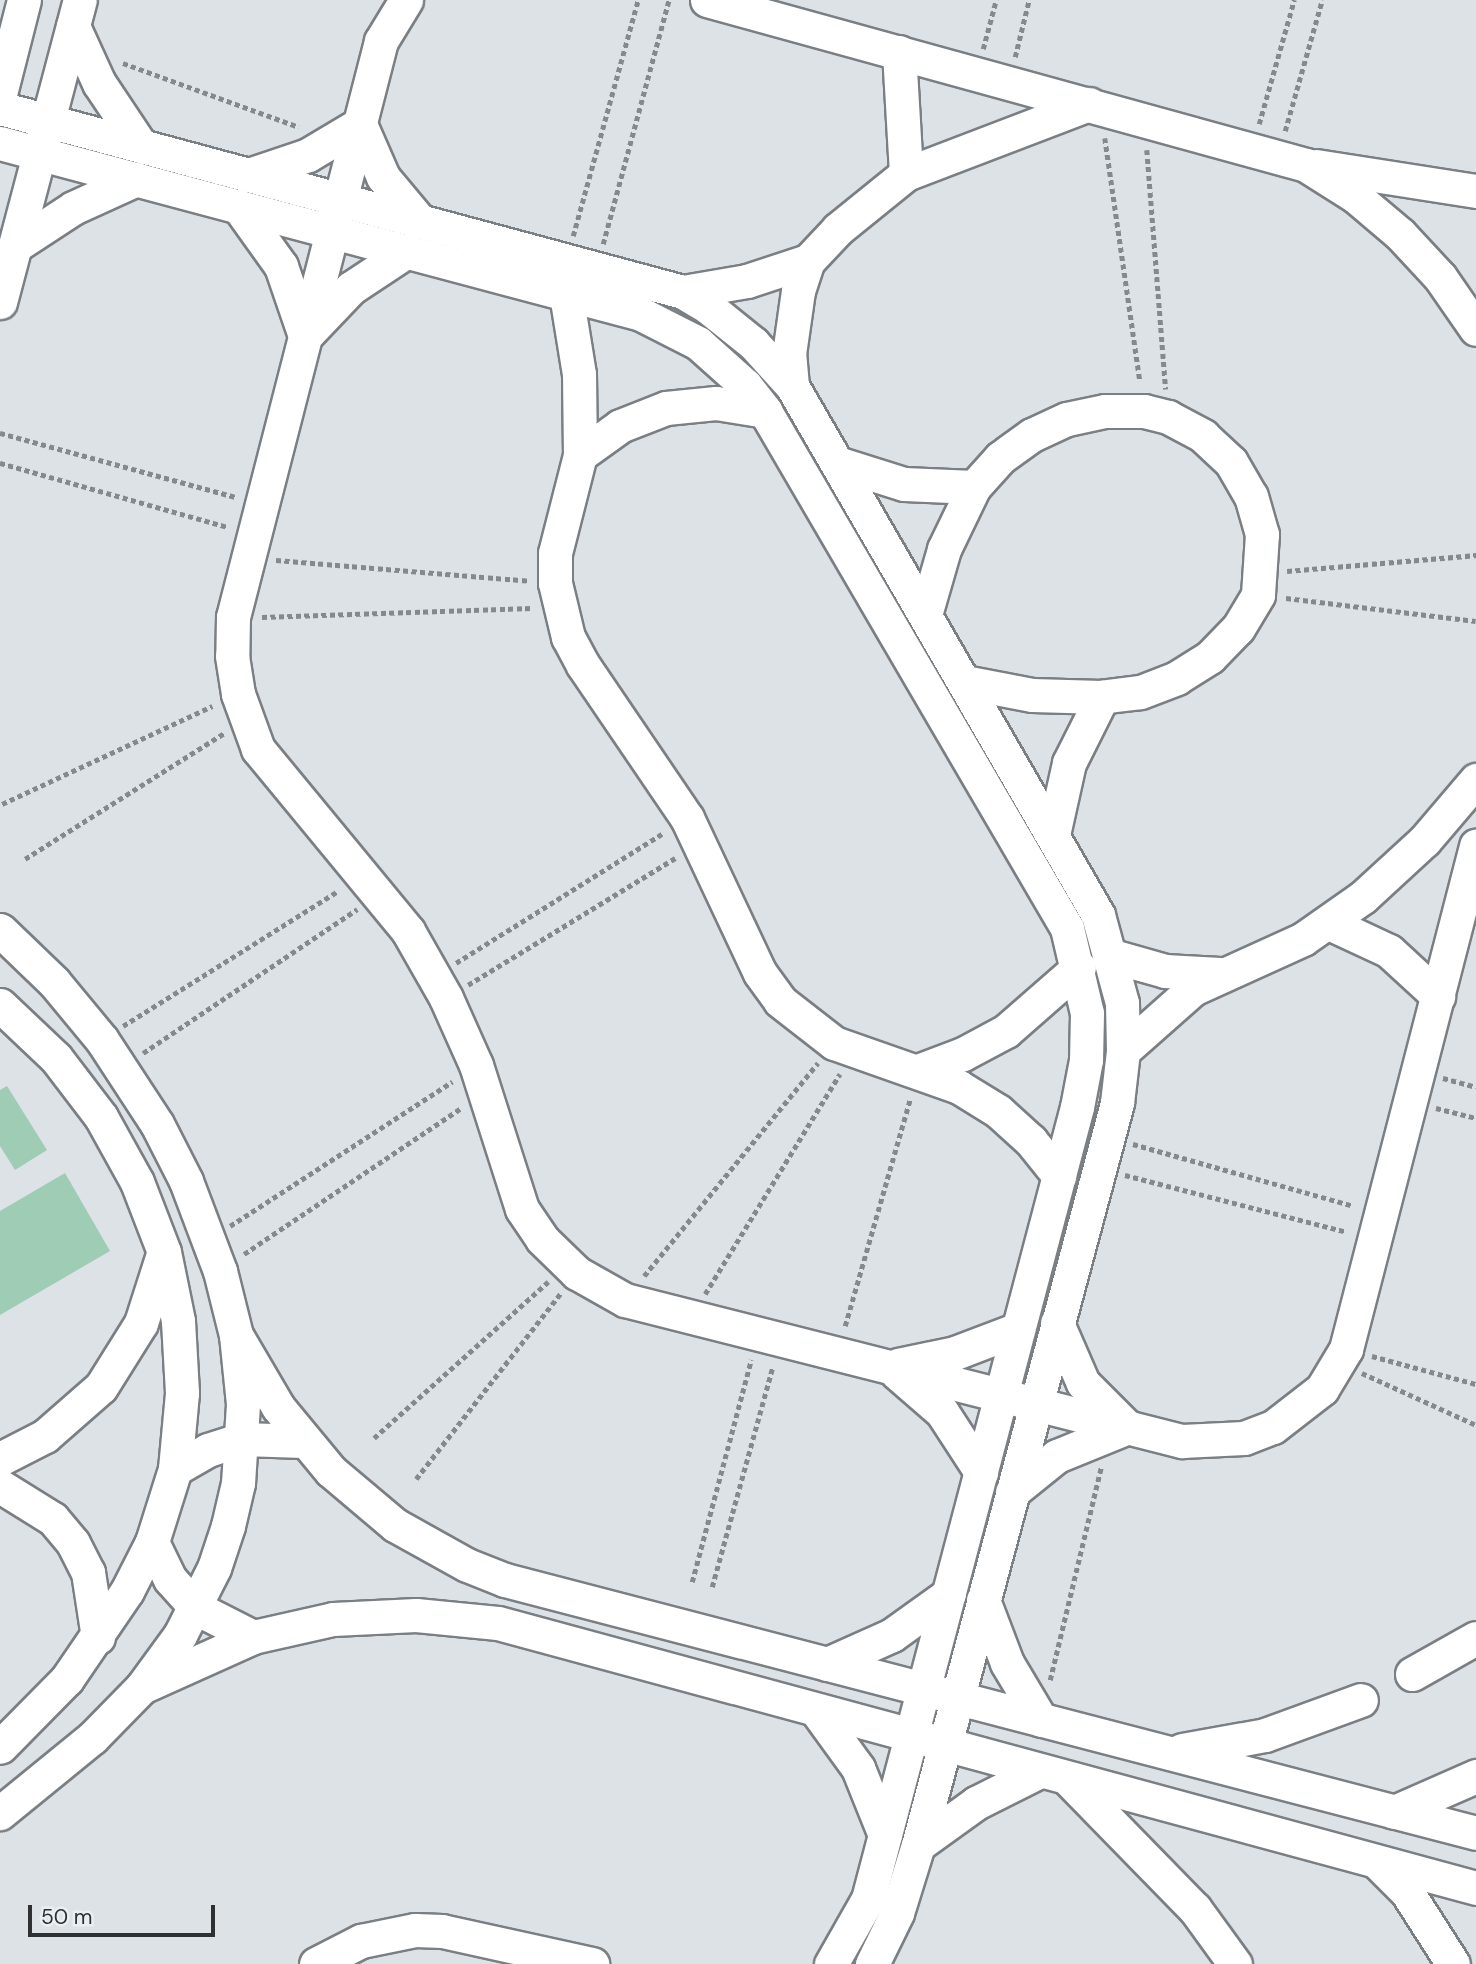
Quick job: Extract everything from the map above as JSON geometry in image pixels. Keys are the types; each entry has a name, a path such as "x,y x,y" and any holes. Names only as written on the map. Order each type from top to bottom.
{"street":[{"path":"406,0 381,41 348,132 336,216 233,617 241,706 258,749 288,790 373,884 441,987 481,1079 522,1209 572,1269 625,1300 1036,1404 1119,1430 1182,1441 1244,1438 1300,1410 1343,1356 1476,846"},
{"path":"707,0 1279,156 1476,191"},
{"path":"0,94 15,12"},
{"path":"0,302 48,121 79,25"},
{"path":"79,25 118,116 141,146"},
{"path":"898,52 906,174"},
{"path":"683,292 715,288 808,261 863,208 906,174 1095,106"},
{"path":"0,108 249,175 407,251 640,314 679,332 723,362 765,411 1048,891 1079,967 1087,1013 1086,1060 1059,1177 868,1899 831,1964"},
{"path":"249,175 348,132"},
{"path":"348,132 419,220"},
{"path":"0,143 239,206 336,216 419,220 683,292 753,343 792,386 1098,915 1112,956 1122,1003 1124,1051 1103,1152 918,1844 880,1959"},
{"path":"1279,156 1355,196 1400,234 1440,277 1476,329"},
{"path":"15,246 73,208 137,179"},
{"path":"239,206 281,266 305,337"},
{"path":"305,337 351,288 407,251"},
{"path":"792,386 791,323 808,261"},
{"path":"566,294 579,374 580,455 555,553 556,595 583,665 693,830 760,973 805,1025 844,1047 959,1087 998,1111 1031,1141 1059,1177"},
{"path":"580,455 620,426 666,408 716,403 765,411"},
{"path":"925,615 944,549 974,487 1021,443 1067,419 1105,411 1156,414 1203,436 1231,462 1255,509 1262,534 1260,584 1238,628 1210,657 1177,678 1140,692 1102,697 1032,695 964,682"},
{"path":"837,463 904,484 974,487"},
{"path":"1053,835 1069,763 1102,697"},
{"path":"1124,1051 1168,1007 1220,974 1276,953 1329,923 1394,870 1476,780"},
{"path":"1329,923 1389,951 1438,996"},
{"path":"0,930 54,982 102,1040 158,1124 214,1255 236,1335 243,1439 228,1526 196,1608 142,1686 75,1754 0,1813"},
{"path":"1112,956 1166,971 1220,974"},
{"path":"918,1071 963,1054 1006,1031 1079,967"},
{"path":"0,1004 56,1058 101,1117 137,1182 164,1252 178,1321 182,1393 175,1469 152,1542 98,1637 67,1679 0,1747"},
{"path":"0,1459 45,1436 101,1387 141,1323 164,1252"},
{"path":"1057,1323 1083,1383 1119,1430"},
{"path":"888,1366 955,1353 1018,1329"},
{"path":"236,1335 303,1441 362,1500 430,1546 467,1565 505,1580 1476,1833"},
{"path":"888,1366 942,1412 981,1472"},
{"path":"1012,1492 1057,1456 1119,1430"},
{"path":"175,1469 208,1450 243,1439 303,1441"},
{"path":"0,1486 53,1519 73,1543 88,1572 98,1637"},
{"path":"152,1542 170,1579 196,1608 253,1637"},
{"path":"827,1664 892,1635 949,1594"},
{"path":"983,1600 1007,1663 1041,1720"},
{"path":"142,1686 253,1637 375,1615 457,1617 498,1623 1476,1888"},
{"path":"1412,1674 1476,1638"},
{"path":"1164,1752 1265,1735 1361,1700"},
{"path":"816,1710 858,1768 885,1835"},
{"path":"918,1844 976,1802 1053,1774"},
{"path":"1053,1774 1195,1909 1234,1964"},
{"path":"1394,1812 1476,1776"},
{"path":"1376,1861 1407,1892 1453,1964"},
{"path":"316,1964 361,1941 401,1932 442,1931 592,1964"},
{"path":"501,1943 528,1964"}],"path":[{"path":"582,265 638,0"},
{"path":"582,265 669,0"},
{"path":"976,73 996,0"},
{"path":"1008,82 1030,0"},
{"path":"1279,156 1294,0"},
{"path":"1279,156 1322,0"},
{"path":"79,25 348,132"},
{"path":"1095,106 1156,414"},
{"path":"1145,119 1156,414"},
{"path":"0,433 255,532"},
{"path":"0,463 255,532 556,595"},
{"path":"1260,584 1476,555"},
{"path":"1260,584 1476,621"},
{"path":"233,617 556,595"},
{"path":"2,804 241,706"},
{"path":"25,859 241,706"},
{"path":"441,987 693,830"},
{"path":"441,987 693,830"},
{"path":"102,1040 373,884"},
{"path":"122,1067 373,884"},
{"path":"625,1300 844,1047"},
{"path":"691,1317 844,1047"},
{"path":"838,1354 918,1071"},
{"path":"214,1255 481,1079"},
{"path":"214,1255 481,1079"},
{"path":"1410,1101 1476,1118"},
{"path":"1103,1152 1378,1227"},
{"path":"1103,1152 1378,1227"},
{"path":"374,1437 572,1269"},
{"path":"416,1479 572,1269"},
{"path":"692,1582 769,1336"},
{"path":"712,1587 769,1336"},
{"path":"1343,1356 1476,1384"},
{"path":"1343,1356 1476,1425"},
{"path":"1041,1720 1119,1430"}],"green space":[{"path":"7,1086 47,1150 15,1170 0,1146 0,1090"},
{"path":"65,1173 110,1251 0,1315 0,1211"}]}
